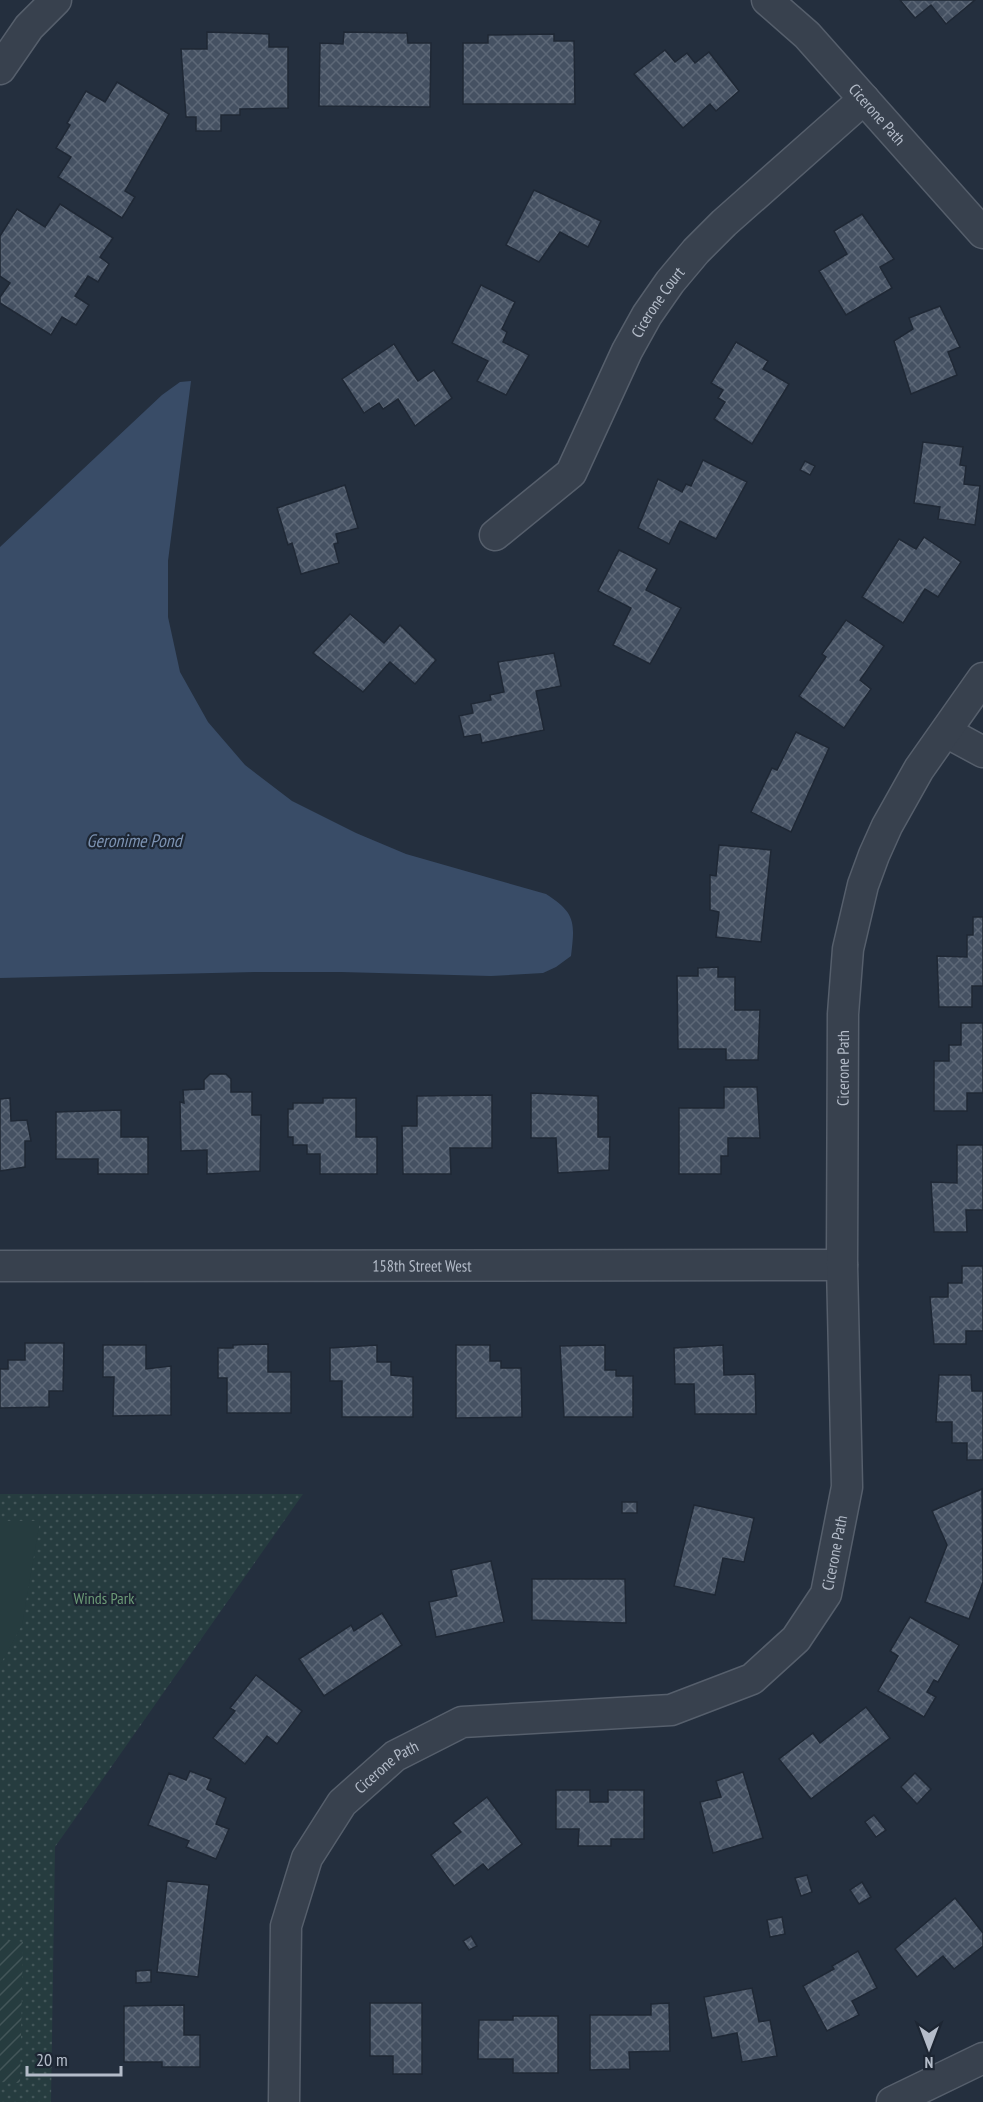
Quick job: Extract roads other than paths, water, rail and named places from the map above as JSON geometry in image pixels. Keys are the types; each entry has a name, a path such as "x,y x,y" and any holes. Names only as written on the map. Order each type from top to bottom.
{"street":[{"path":"0,69 29,27 56,0"},
{"name":"Cicerone Path","path":"767,0 807,35 983,233"},
{"name":"Cicerone Court","path":"495,535 571,473 627,351 647,315 670,282 724,223 864,99"},
{"name":"Cicerone Path","path":"284,2102 286,1926 307,1858 342,1803 394,1756 462,1722 671,1710 752,1679 796,1639 826,1594 847,1487 842,1265 844,980 855,916 874,855 887,826 920,769 983,678"},
{"path":"946,732 983,752"},
{"name":"158th Street West","path":"0,1266 842,1265"},
{"path":"892,2102 983,2058"}],"water":[{"name":"Geronime Pond","path":"191,381 168,561 168,617 180,672 208,722 245,765 292,801 356,833 406,854 546,894 556,901 568,913 573,935 571,956 556,967 543,973 491,976 255,972 0,978 0,547 162,395 180,382"}],"park label":[{"name":"Winds Park","path":"104,1598"}]}
